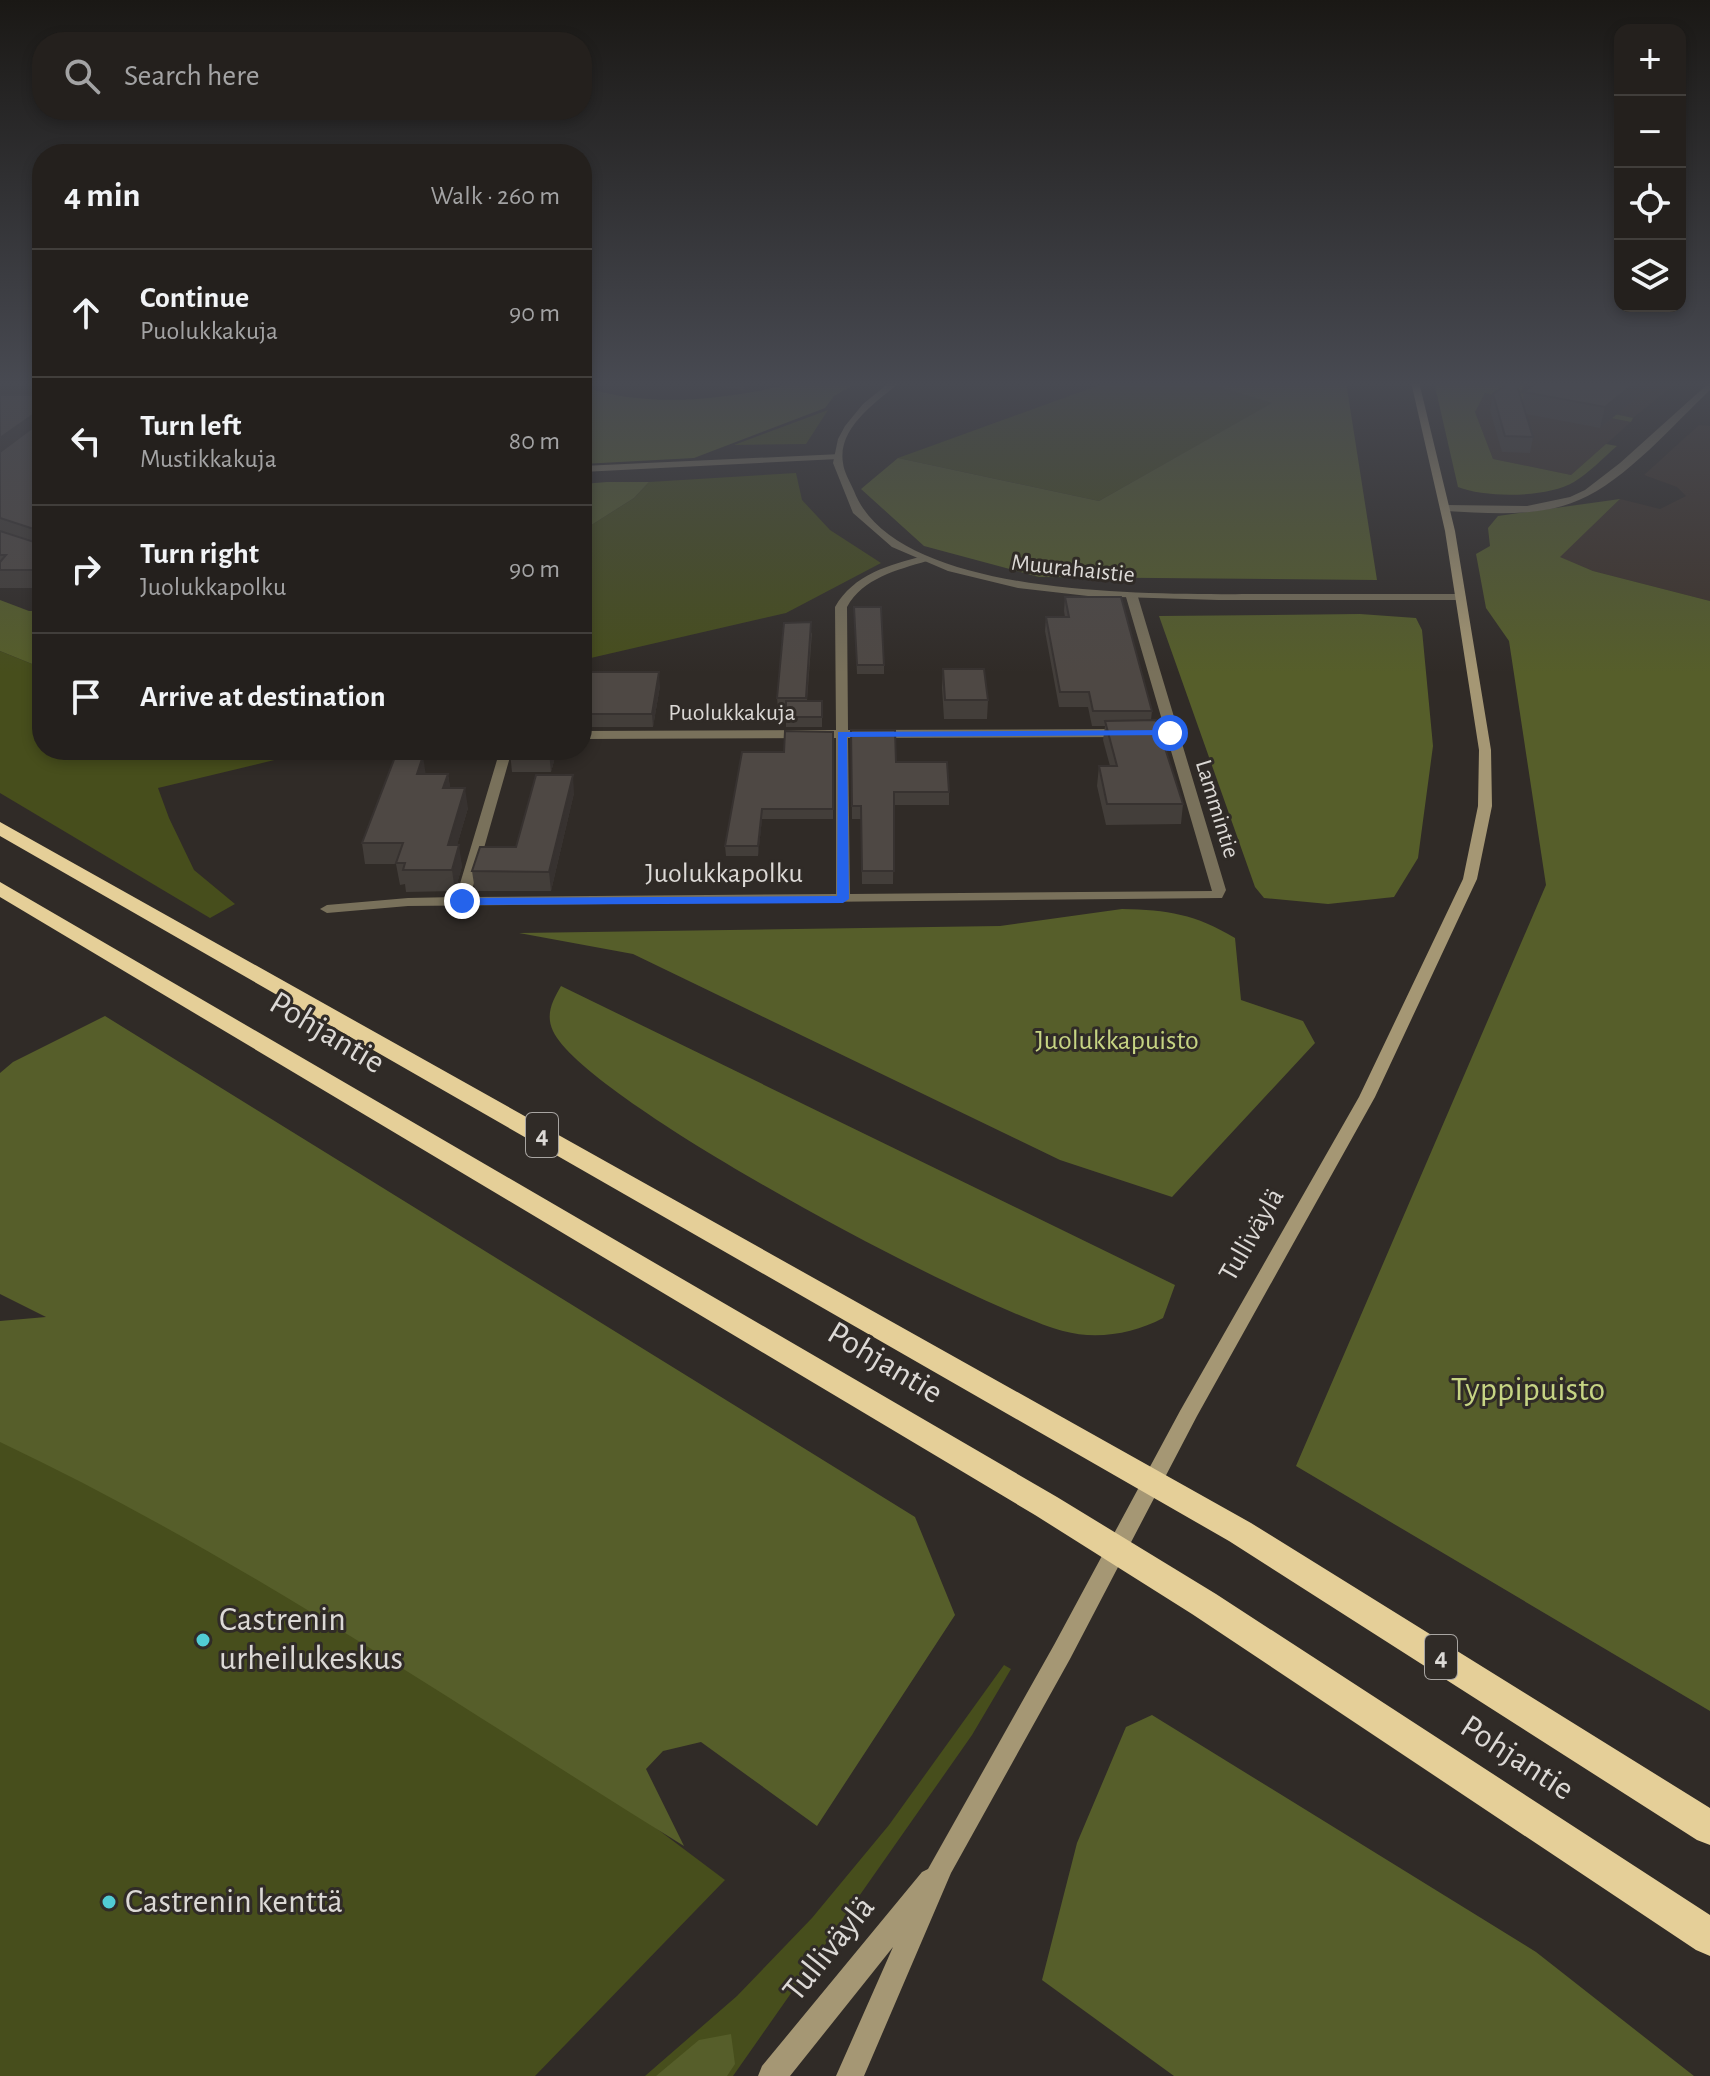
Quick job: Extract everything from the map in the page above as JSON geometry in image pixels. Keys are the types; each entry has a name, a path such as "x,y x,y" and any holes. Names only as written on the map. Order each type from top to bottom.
{"highway":[{"name":"Pohjantie","path":"0,828 1240,1532 1710,1826"},
{"name":"Pohjantie","path":"0,888 1046,1506 1204,1604 1710,1937"},
{"path":"1600,1862 1710,1952"}],"main road":[{"name":"Tulliväylä","path":"850,2076 882,2009 942,1866 1062,1652 1187,1416 1367,1097 1470,879 1485,806 1485,750 1439,479"},
{"name":"Tulliväylä","path":"772,2076 942,1866"}],"street":[{"name":"Muurahaistie","path":"842,479 845,492 856,510 891,540 923,559 998,580 1132,597 1460,597"},
{"path":"1446,508 1526,508 1577,499 1605,479"},
{"path":"843,899 841,607 846,594 881,573 923,559"},
{"name":"Lammintie","path":"1132,597 1219,890 1217,895"},
{"name":"Puolukkakuja","path":"592,735 1139,733"},
{"path":"1155,733 1170,733"},
{"path":"462,901 503,760"},
{"name":"Juolukkapolku","path":"327,909 462,901 1217,895"}],"shaded area":[{"path":"1655,479 1710,479 1710,601 1593,571 1559,557 1620,499 1660,509 1686,496 1677,487"}],"green space":[{"path":"797,479 802,500 830,530 881,563 786,613 592,658 592,525 634,498 649,482"},
{"path":"873,479 996,479 1099,501 1138,479 1361,479 1377,580 1039,577 924,546 861,489"},
{"path":"996,479 1138,479 1099,501"},
{"path":"1456,479 1578,479 1562,487 1533,494 1484,493 1458,487"},
{"path":"649,482 634,498 592,525 592,483"},
{"name":"Typpipuisto","path":"1620,499 1560,557 1593,571 1710,601 1710,1711 1296,1466 1546,885 1509,641 1486,608 1476,554 1490,546 1488,528 1498,516"},
{"path":"0,600 32,611 32,664 0,651"},
{"path":"1360,614 1416,618 1422,630 1433,746 1418,858 1394,897 1328,904 1264,898 1255,887 1159,616"},
{"path":"0,651 32,664 32,760 274,760 158,788 194,870 235,904 210,918 0,793"},
{"name":"Juolukkapuisto","path":"1122,909 1181,915 1207,923 1235,938 1241,1000 1303,1021 1315,1043 1172,1197 1060,1160 633,954 519,933 1000,926"},
{"path":"561,986 1175,1285 1163,1318 1114,1334 1088,1335 1063,1331 1018,1315 952,1285 788,1199 635,1105 581,1063 551,1025 551,1007"},
{"path":"105,1016 915,1517 955,1615 817,1826 701,1742 663,1751 646,1769 684,1846 262,1583 176,1533 0,1442 0,1321 46,1317 0,1294 0,1073 13,1062"},
{"name":"Castrenin urheilukeskus","path":"0,1359 86,1399 725,1880 535,2076 0,2076"},
{"path":"1004,1665 1011,1669 972,1735 733,2076 645,2076 737,1996 812,1918 889,1825"},
{"path":"1152,1715 1536,1952 1694,2076 1174,2076 1042,1980 1077,1843 1126,1727"},
{"path":"731,2034 735,2064 727,2076 656,2076 699,2040"}],"building":[{"path":"0,479 32,479 32,528 0,518"},
{"path":"0,531 32,541 32,570 0,570 0,562 6,555 0,555"},
{"path":"1065,597 1121,597 1152,711 1093,711 1089,692 1060,692 1046,617 1069,617"},
{"path":"854,607 881,607 884,665 857,665"},
{"path":"811,622 806,698 777,698 784,623"},
{"path":"943,669 984,669 988,700 945,700"},
{"path":"592,672 659,672 652,714 592,714"},
{"path":"786,701 822,701 822,717 786,717"},
{"path":"1156,720 1183,804 1107,804 1099,766 1117,766 1105,721"},
{"path":"851,730 895,730 896,762 947,762 949,792 894,792 894,871 862,871 861,806 852,806"},
{"path":"785,731 833,732 833,809 762,809 758,846 725,846 742,752 784,752"},
{"path":"394,760 422,760 417,774 448,774 443,788 465,788 448,845 459,845 452,870 403,870 405,863 396,863 403,843 362,843"},
{"path":"536,775 573,775 549,872 472,871 480,847 516,847"}],"place":[{"name":"Castrenin urheilukeskus","path":"203,1640"},
{"name":"Castrenin kenttä","path":"109,1902"}],"route":[{"path":"462,901 843,899 842,734 1170,733"}]}
